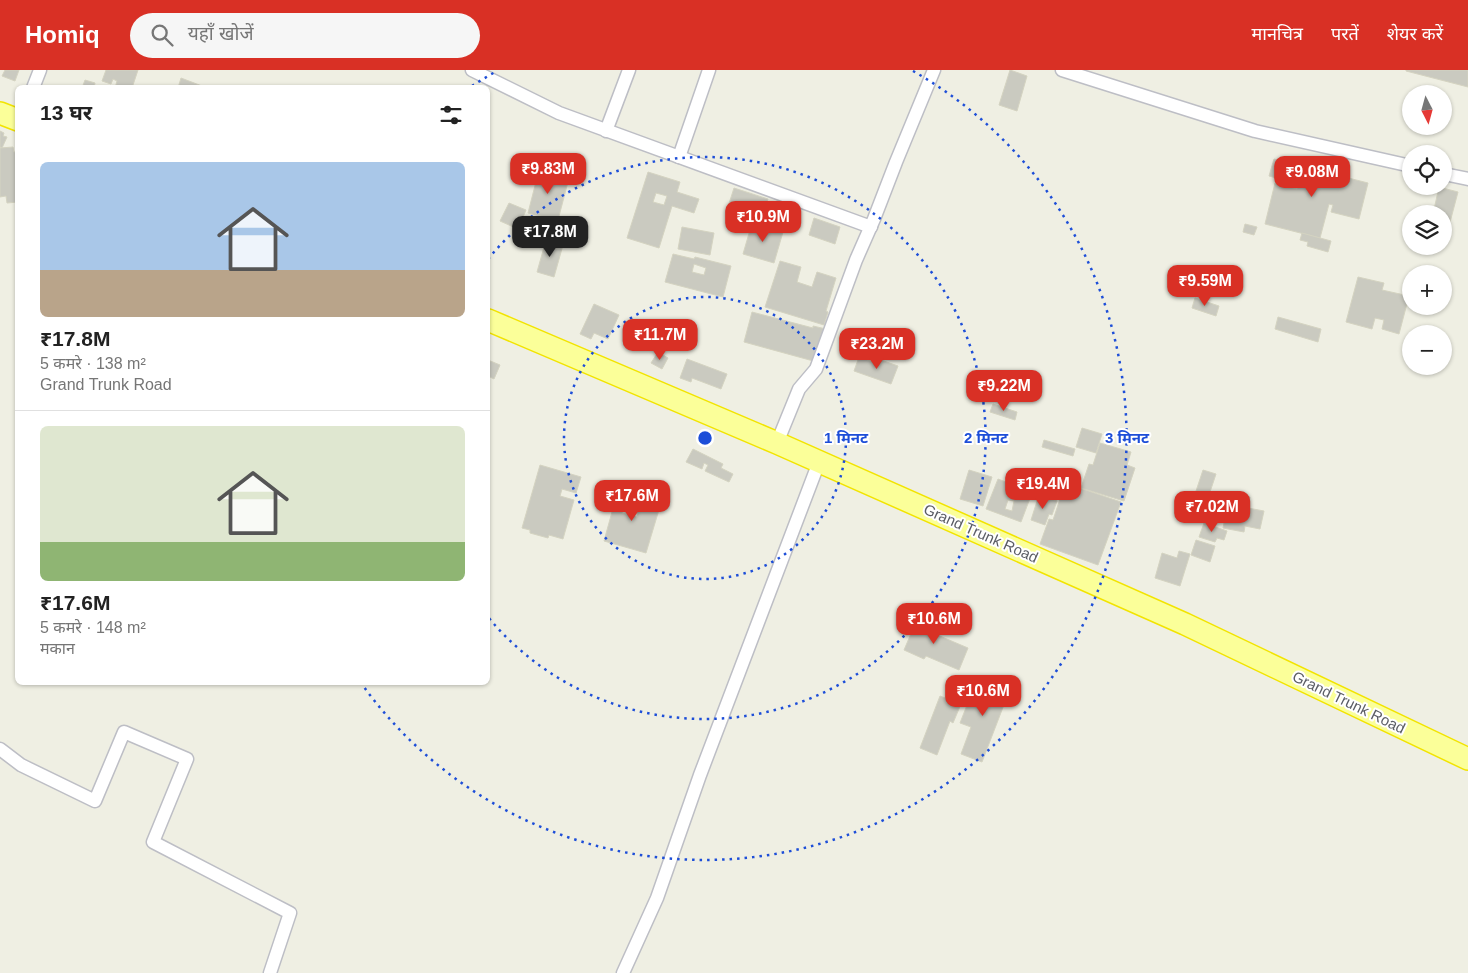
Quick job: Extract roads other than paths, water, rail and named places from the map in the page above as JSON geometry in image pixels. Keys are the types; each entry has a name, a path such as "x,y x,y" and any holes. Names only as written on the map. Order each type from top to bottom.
{"highway":[{"name":"Grand Trunk Road","path":"490,321 776,443 1185,624 1468,759"}],"street":[{"path":"34,85 40,70"},
{"path":"472,70 558,113 871,226"},
{"path":"606,131 629,70"},
{"path":"679,157 709,70"},
{"path":"776,443 799,390 816,369 856,260 934,70"},
{"path":"1062,70 1255,131 1402,164"},
{"path":"1452,176 1468,179"},
{"path":"623,973 657,898 700,775 819,462"},
{"path":"0,750 21,765 95,801 124,732 187,759 153,842 290,912 270,973"}]}
